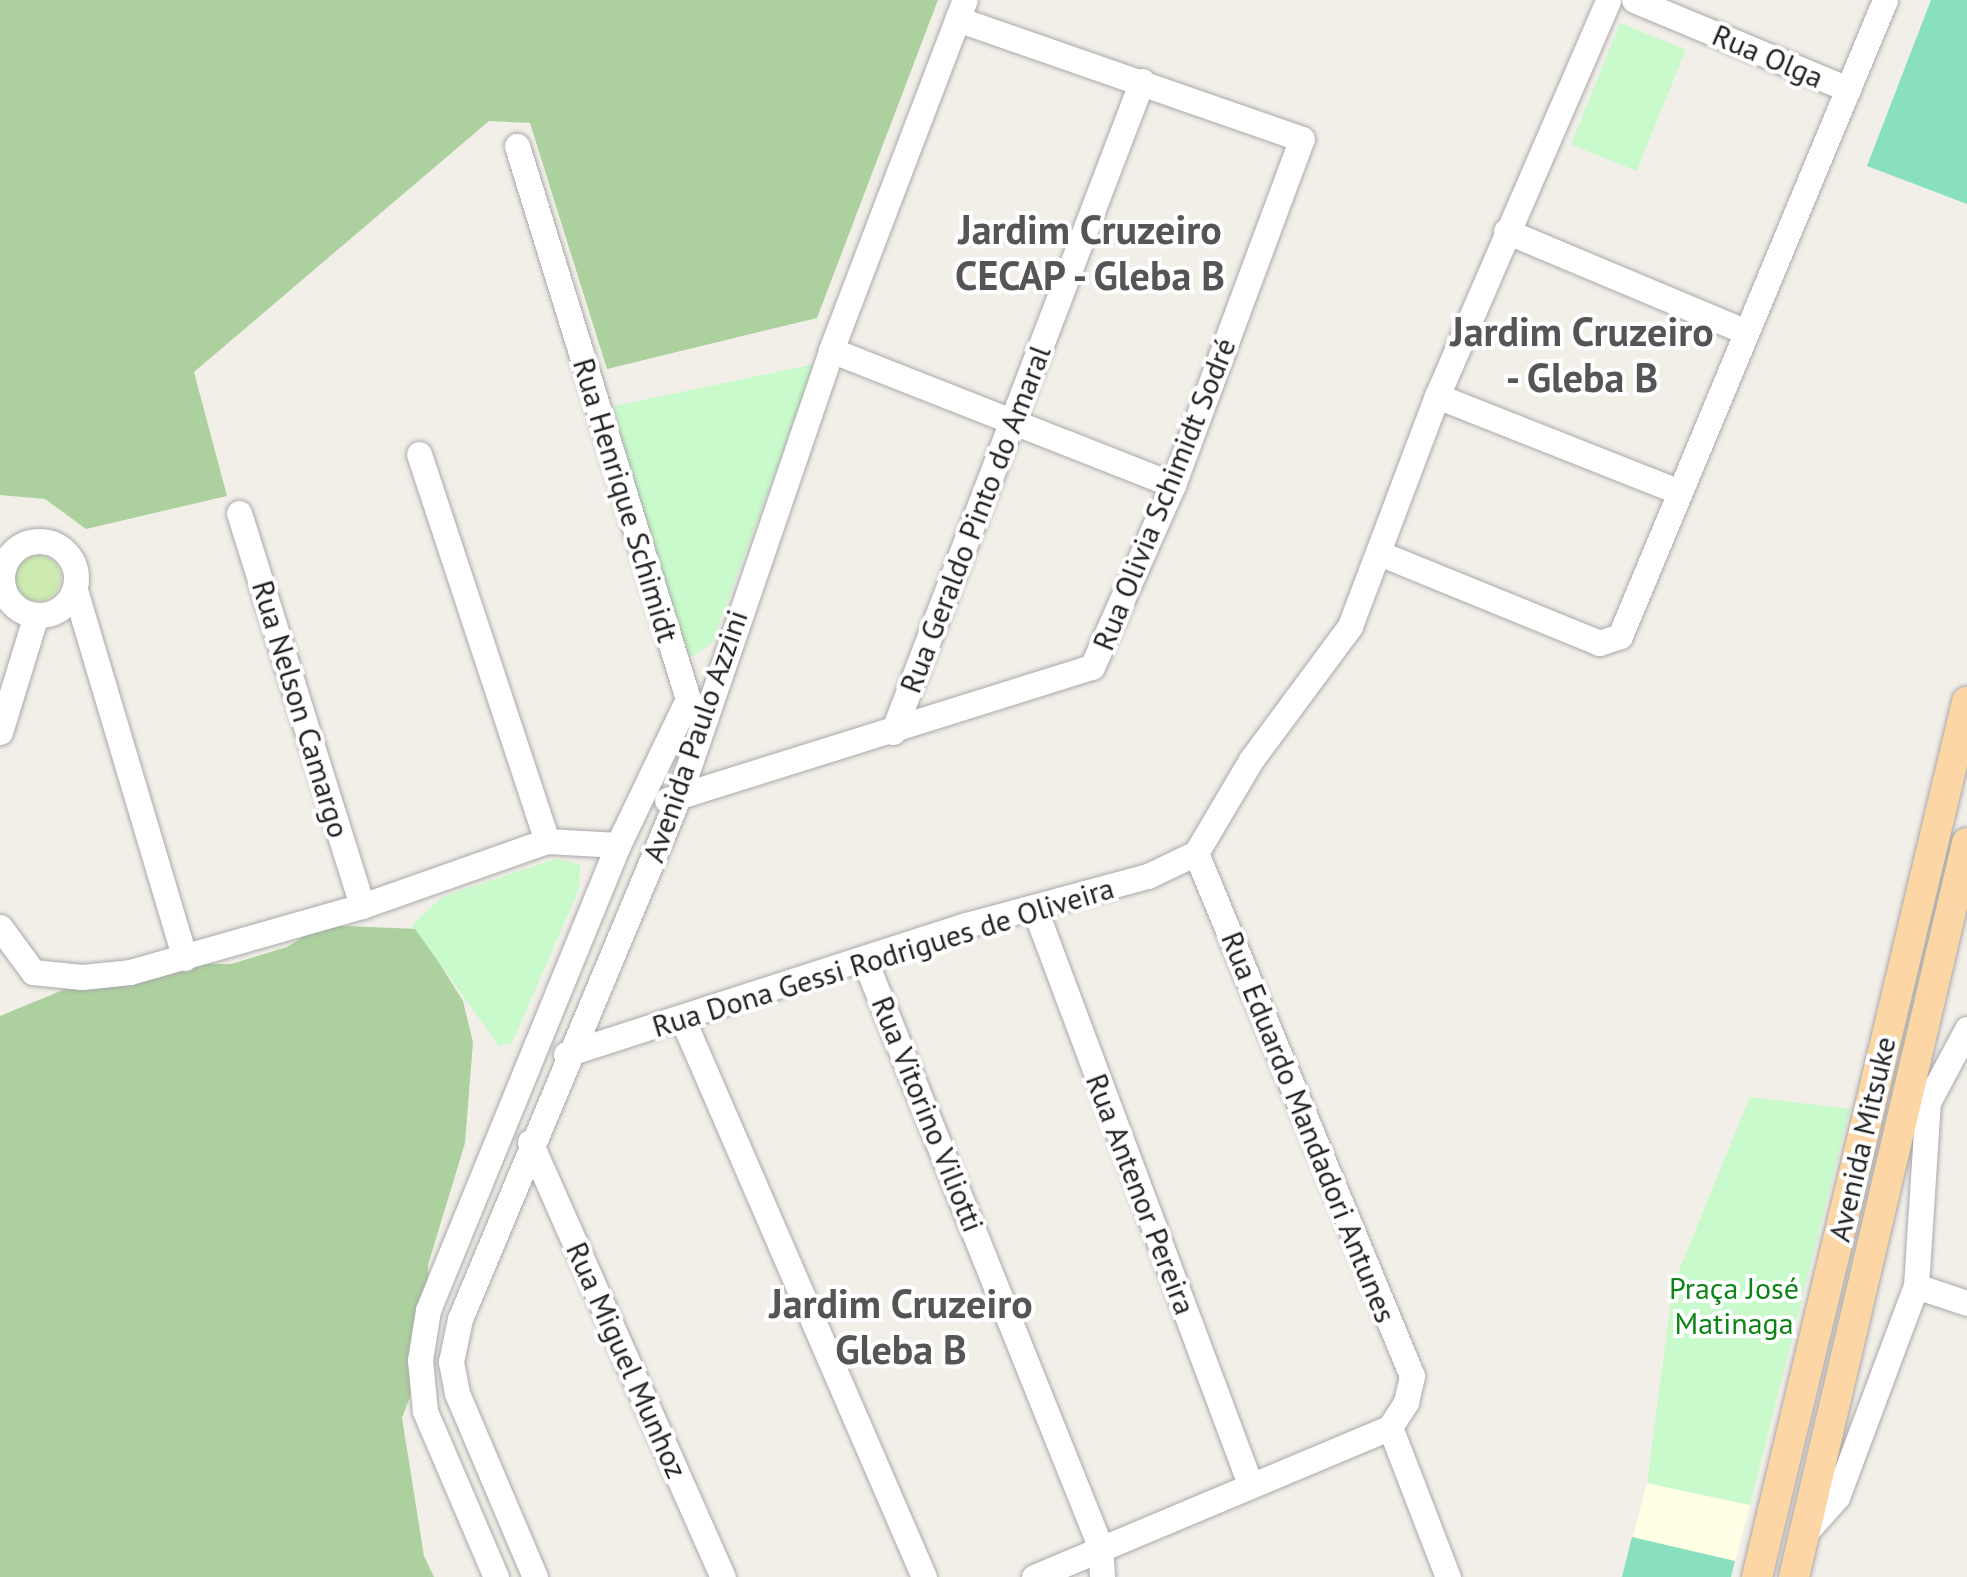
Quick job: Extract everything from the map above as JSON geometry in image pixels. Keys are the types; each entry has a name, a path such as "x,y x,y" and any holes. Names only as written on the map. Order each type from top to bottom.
{"main road":[{"name":"Avenida Mitsuke","path":"1757,1577 1901,1098 1967,702"},
{"name":"Avenida Mitsuke","path":"1794,1577 1901,1098 1967,843"}],"street":[{"path":"1196,853 1251,760 1350,626 1506,231 1608,0"},
{"name":"Rua Olga","path":"1634,0 1848,89"},
{"path":"1379,553 1598,643 1620,636 1885,0"},
{"path":"961,10 1142,81"},
{"name":"Avenida Paulo Azzini","path":"534,1577 457,1393 451,1362 460,1319 566,1054 678,798 698,705 712,684 831,350 961,10"},
{"name":"Rua Olivia Schimidt Sodré","path":"637,804 678,798 1092,667 1173,484 1302,139 1142,81"},
{"name":"Rua Geraldo Pinto do Amaral","path":"892,732 1142,81"},
{"name":"Rua Henrique Schimidt","path":"517,146 698,705"},
{"path":"1506,231 1746,332"},
{"path":"831,350 1173,484"},
{"path":"1438,396 1680,492"},
{"path":"418,454 546,842"},
{"name":"Rua Nelson Camargo","path":"239,513 362,906"},
{"path":"0,732 11,605 3,558 34,541 58,546 74,565 75,590 185,958"},
{"path":"11,605 60,610 75,590"},
{"path":"618,845 637,804 698,705"},
{"path":"0,927 32,972 82,977 185,958 362,906 546,842 618,845"},
{"path":"618,845 633,867 655,856"},
{"name":"Avenida Paulo Azzini","path":"496,1577 425,1411 420,1360 428,1310 618,845"},
{"name":"Rua Dona Gessi Rodrigues de Oliveira","path":"566,1054 1034,906 1148,876 1196,853"},
{"name":"Rua Eduardo Mandadori Antunes","path":"1196,853 1412,1376 1406,1402 1390,1427"},
{"name":"Rua Antenor Pereira","path":"1034,906 1248,1481"},
{"name":"Rua Vitorino Viliotti","path":"865,961 1100,1546 1102,1577"},
{"path":"682,1018 924,1577"},
{"path":"1804,1534 1836,1497 1916,1286 1901,1098 1967,1029"},
{"name":"Rua Miguel Munhoz","path":"530,1142 723,1577"},
{"path":"1916,1286 1967,1303"},
{"path":"1034,1577 1248,1481 1390,1427 1448,1577"}],"shaded area":[{"path":"1647,1483 1750,1505 1731,1577 1622,1577"}],"green space":[{"path":"0,0 938,0 817,318 607,369 530,123 489,121 194,372 227,496 86,529 45,499 0,495"},
{"path":"1931,0 1967,0 1967,204 1867,166"},
{"path":"1620,23 1686,50 1637,171 1571,144"},
{"path":"815,364 712,643 693,656 677,655 614,406"},
{"path":"38,555 54,562 61,578 54,594 38,601 22,594 15,578 22,562"},
{"path":"556,859 580,864 579,889 512,1043 499,1046 412,925 442,897"},
{"path":"317,928 418,929 463,1001 473,1042 465,1143 428,1265 428,1349 402,1418 424,1556 434,1577 0,1577 0,1016 126,964 231,964 287,947"},
{"name":"Praça José Matinaga","path":"1750,1097 1850,1109 1750,1505 1647,1483 1673,1285"},
{"path":"1632,1537 1735,1561 1731,1577 1622,1577"}],"district":[{"name":"Jardim Cruzeiro CECAP - Gleba B","path":"1090,252"},
{"name":"Jardim Cruzeiro - Gleba B","path":"1582,354"},
{"name":"Jardim Cruzeiro Gleba B","path":"901,1326"}]}
